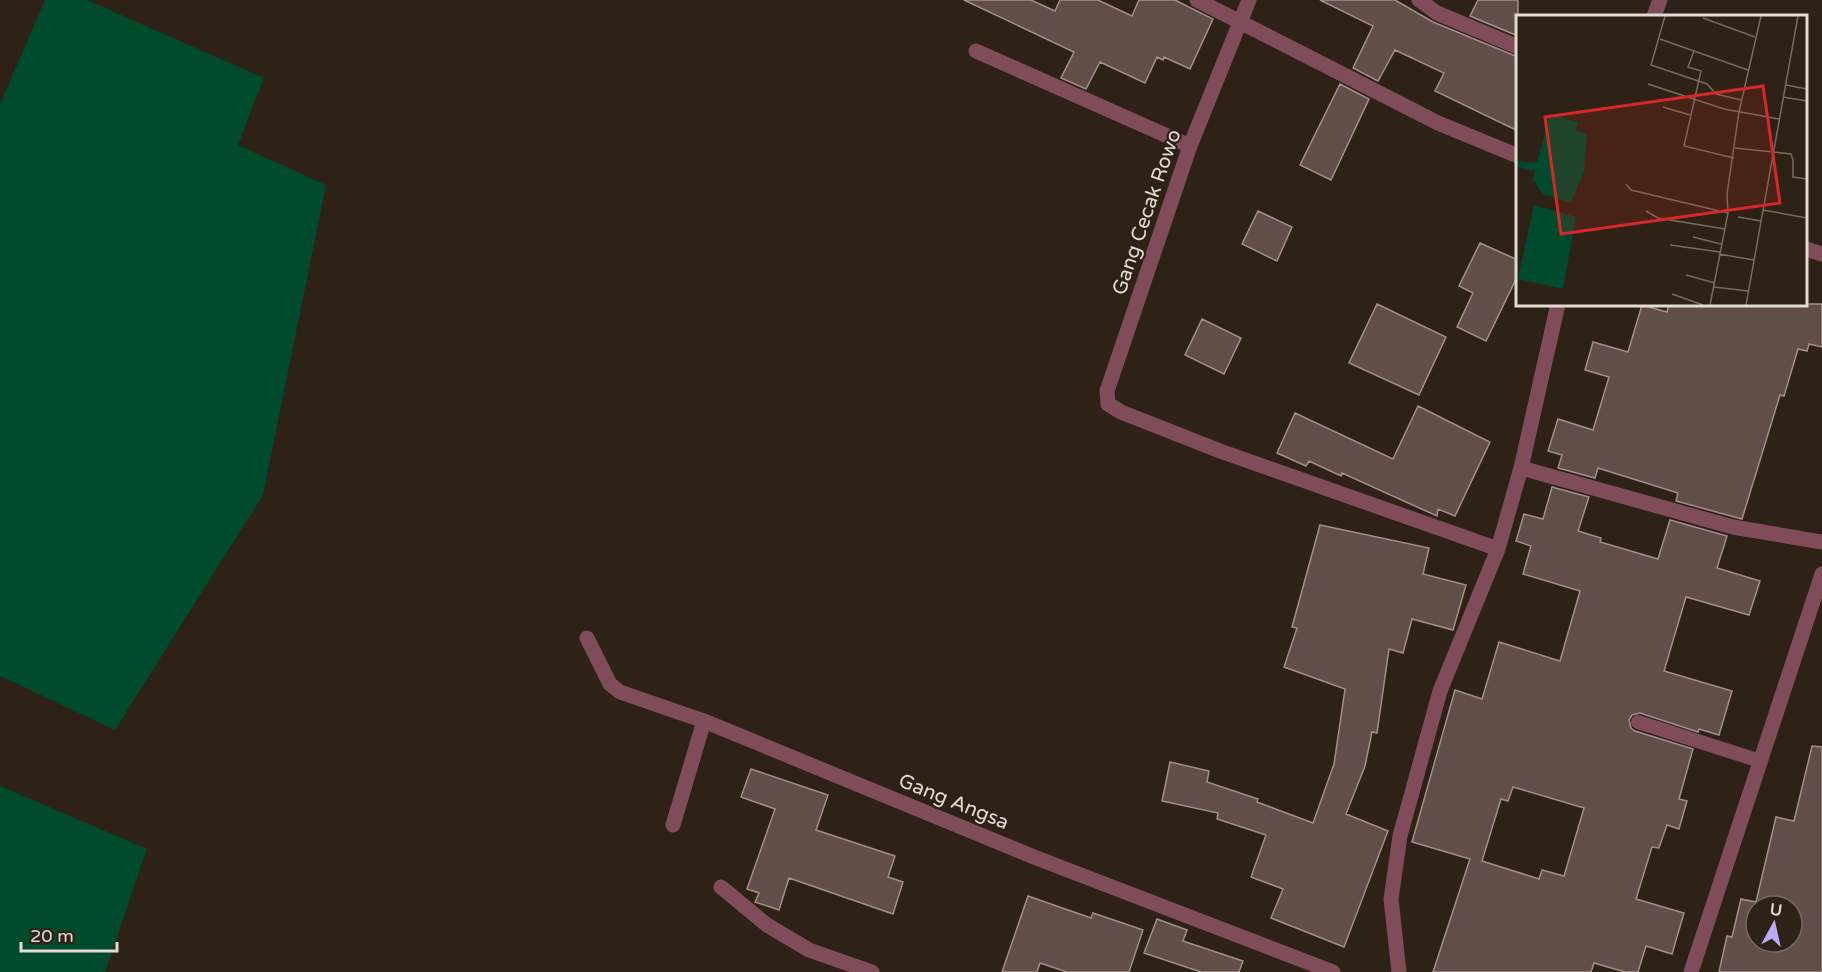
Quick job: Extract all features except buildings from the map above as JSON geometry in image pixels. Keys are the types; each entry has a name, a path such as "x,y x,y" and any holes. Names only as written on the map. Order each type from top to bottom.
{"street":[{"path":"1197,0 1438,123 1516,155"},
{"name":"Gang Cecak Rowo","path":"1249,0 1190,146 1107,391 1108,404 1121,412 1220,451 1498,549"},
{"path":"1419,0 1437,13 1516,46"},
{"path":"1654,15 1660,0"},
{"path":"976,51 1190,146"},
{"path":"1807,249 1822,254"},
{"path":"1399,972 1390,899 1400,836 1440,691 1498,549 1521,468 1558,306"},
{"path":"1521,468 1733,527 1822,542"},
{"path":"1691,972 1822,574"},
{"name":"Gang Angsa","path":"587,638 610,684 620,692 704,721 1034,857 1333,972"},
{"path":"673,825 704,721"},
{"path":"721,887 767,925 810,950 872,972"}],"lane":[{"path":"1638,722 1760,761"}],"green space":[{"path":"45,0 87,0 264,78 238,145 326,185 263,495 115,730 0,676 0,104"},
{"path":"0,786 147,849 105,972 0,972"}]}
